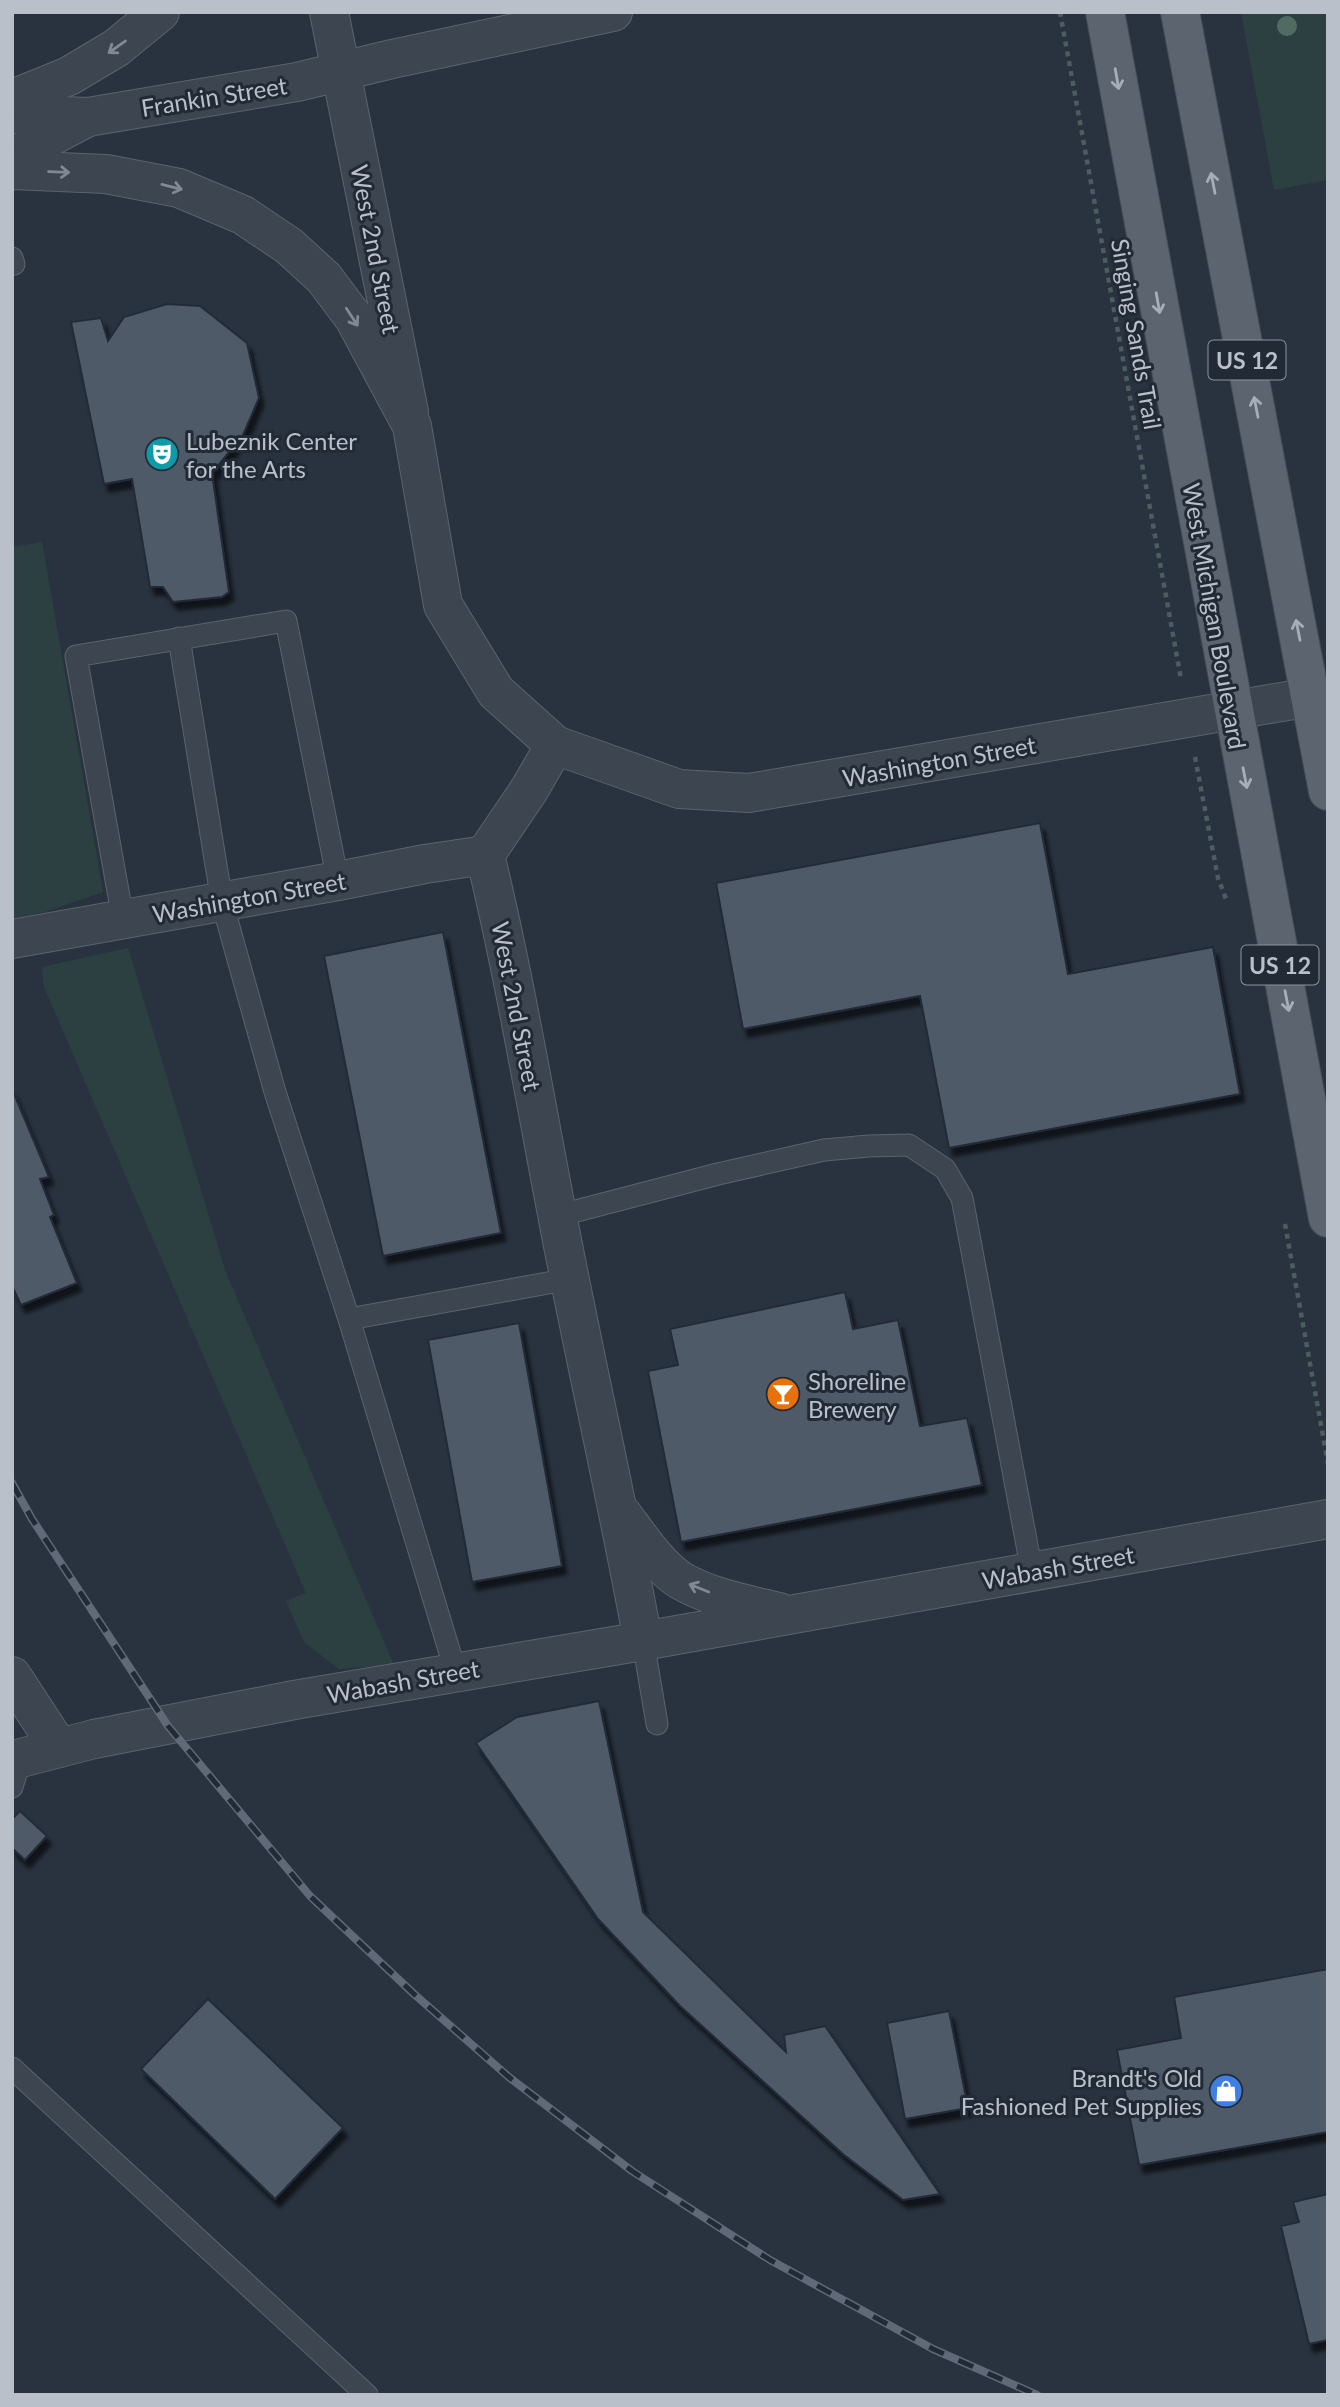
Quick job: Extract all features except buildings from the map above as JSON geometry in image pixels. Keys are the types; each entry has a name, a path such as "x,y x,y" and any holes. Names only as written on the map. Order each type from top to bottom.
{"main road":[{"name":"West Michigan Boulevard","path":"1105,12 1232,711 1328,1219"},
{"name":"US 12","path":"1180,12 1320,696 1328,791"}],"street":[{"path":"12,99 69,76 116,48 160,12"},
{"name":"West 2nd Street","path":"329,12 412,426 443,605 496,692 555,745"},
{"name":"Frankin Street","path":"12,114 88,117 297,82 613,12"},
{"name":"Frankin Street","path":"12,158 88,117"},
{"name":"West 2nd Street","path":"12,170 106,174 179,188 243,215 289,246 324,278 354,318 412,426"},
{"name":"Washington Street","path":"555,745 679,789 749,793 1320,696"},
{"path":"485,855 529,790 555,745"},
{"name":"West 2nd Street","path":"485,855 503,929 557,1216 619,1511 643,1641"},
{"name":"Washington Street","path":"12,939 485,855"},
{"name":"Wabash Street","path":"619,1511 652,1552 678,1578 698,1589 787,1615"},
{"name":"Wabash Street","path":"15,1768 59,1748 294,1700 1328,1519"},
{"path":"12,1676 59,1748"}],"lane":[{"path":"123,919 76,656 286,621 338,881"},
{"path":"179,638 222,902 275,1092 349,1319 456,1673"},
{"path":"557,1216 718,1174 824,1150 909,1145 944,1169 962,1198 1032,1572"},
{"path":"349,1319 570,1279"},
{"path":"643,1641 657,1724"},
{"path":"12,2068 367,2395"}],"path":[{"name":"Singing Sands Trail","path":"1060,12 1178,662"}],"green space":[{"path":"1241,12 1328,12 1328,180 1274,190"},
{"path":"42,542 103,892 45,912 12,918 12,547"},
{"path":"128,948 225,1270 394,1665 339,1669 304,1642 286,1601 306,1593 44,987 42,967"}],"railway":[{"path":"12,1483 32,1519 168,1726 310,1896 414,1994 510,2078 632,2171 770,2260 933,2349 1037,2395"}],"place":[{"name":"Lubeznik Center for the Arts","path":"162,454"},
{"name":"Shoreline Brewery","path":"783,1394"},
{"name":"Brandt's Old Fashioned Pet Supplies","path":"1226,2091"}]}
